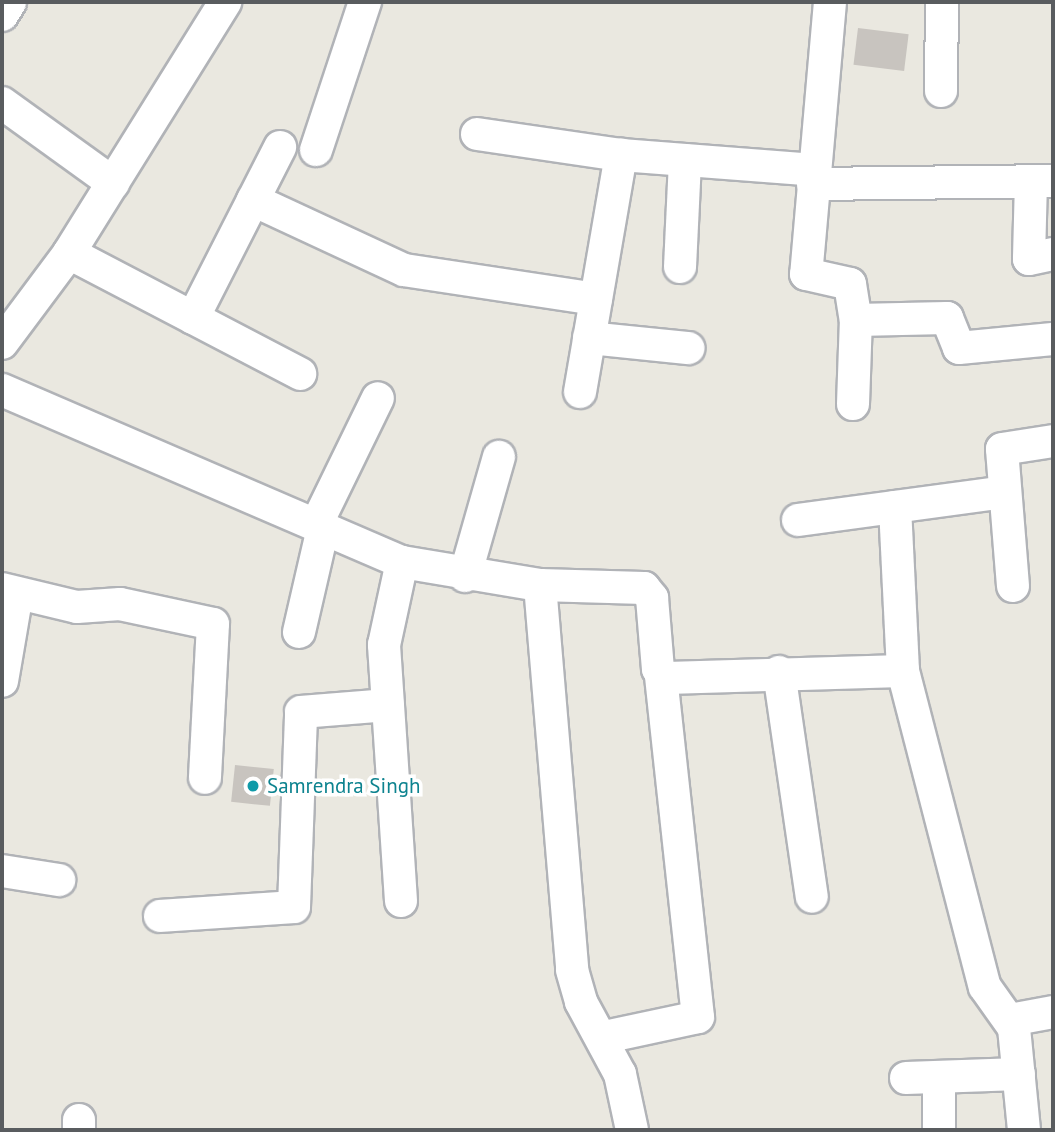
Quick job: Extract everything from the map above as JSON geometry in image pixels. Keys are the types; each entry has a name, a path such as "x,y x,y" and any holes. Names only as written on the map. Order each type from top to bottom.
{"street":[{"path":"2,15 10,2"},
{"path":"2,343 69,253 225,2"},
{"path":"316,150 365,2"},
{"path":"831,2 804,268 811,278 850,284 856,320 853,404"},
{"path":"941,91 942,2"},
{"path":"2,103 113,183"},
{"path":"477,134 621,155 685,160 813,177 1042,181 1029,259 1053,254"},
{"path":"193,318 280,147"},
{"path":"580,392 621,155"},
{"path":"680,267 685,160"},
{"path":"253,200 404,271 596,299"},
{"path":"69,253 300,374"},
{"path":"856,320 943,317 963,348 1053,339"},
{"path":"589,338 688,348"},
{"path":"2,390 402,562 465,576 540,585 649,591 661,675 698,1017 605,1037"},
{"path":"299,632 319,526 378,398"},
{"path":"1013,586 1002,449 1053,442"},
{"path":"465,576 499,457"},
{"path":"798,520 1004,492"},
{"path":"895,507 903,671 985,988 1010,1020 1024,1130"},
{"path":"401,901 388,705 386,630 402,562"},
{"path":"540,585 572,970 582,1002 605,1037 632,1130"},
{"path":"2,681 9,591 86,608 120,604 213,624 205,778"},
{"path":"779,671 812,897"},
{"path":"661,675 903,671"},
{"path":"160,916 294,907 301,712 388,705"},
{"path":"2,872 59,880"},
{"path":"1010,1020 1053,1012"},
{"path":"906,1078 1018,1074"},
{"path":"939,1077 939,1130"}],"building":[{"path":"858,28 909,34 904,71 853,65"},
{"name":"Samrendra Singh","path":"235,765 274,769 270,806 231,802"}],"place":[{"name":"Samrendra Singh","path":"253,786"}]}
